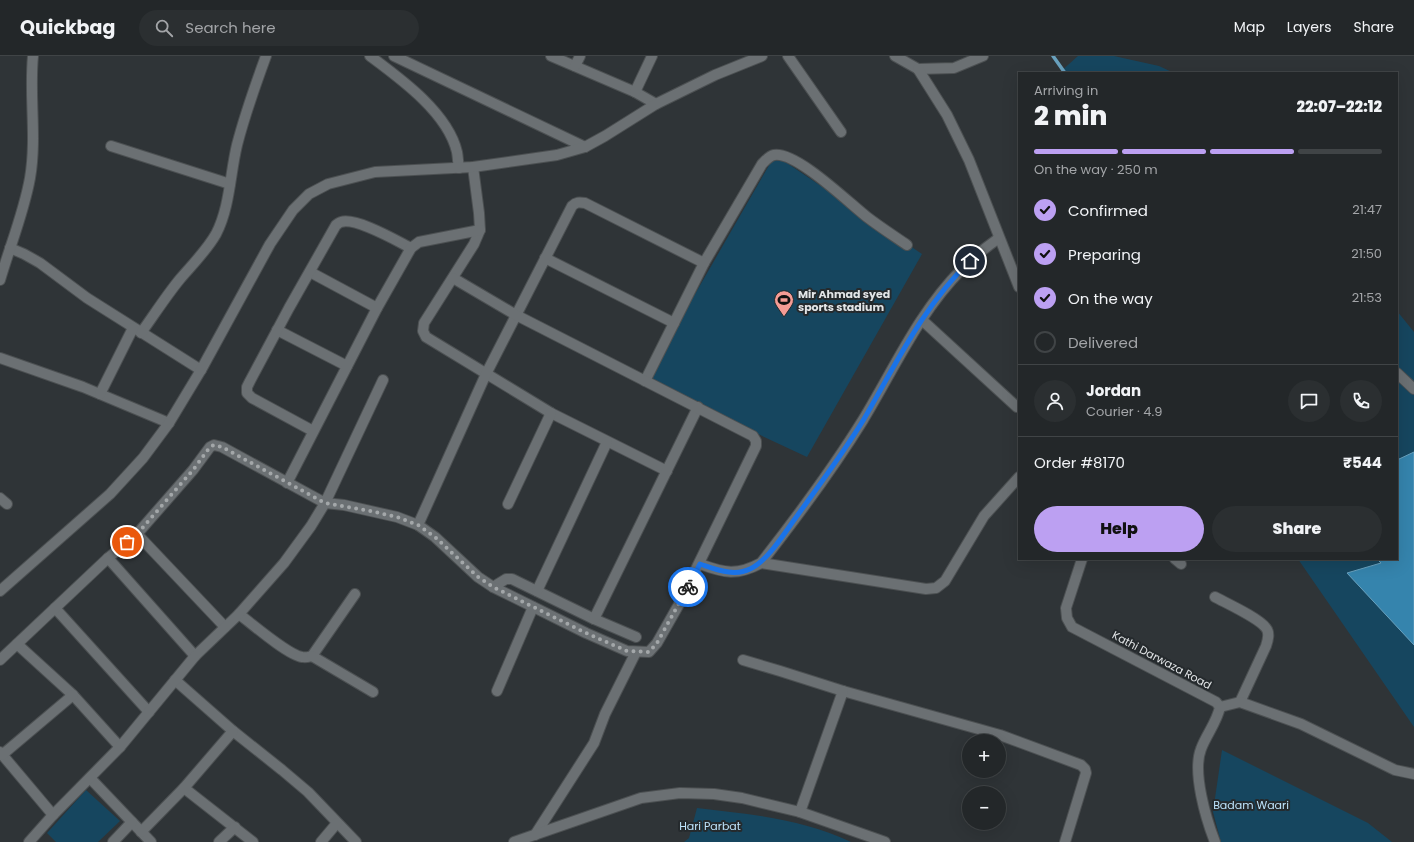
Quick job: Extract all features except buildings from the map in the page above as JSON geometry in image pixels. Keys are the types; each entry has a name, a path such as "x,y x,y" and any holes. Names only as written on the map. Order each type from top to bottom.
{"street":[{"path":"0,280 30,177 32,155 33,56"},
{"path":"100,394 137,330 209,244 216,233 222,219 246,111 266,56"},
{"path":"370,56 400,78 426,101 451,136 457,152 459,168"},
{"path":"394,56 585,147"},
{"path":"551,56 635,92 656,104"},
{"path":"575,66 580,56"},
{"path":"635,92 652,56"},
{"path":"0,591 110,494 143,458 169,423 201,370 270,244 293,210 310,194 328,184 376,172 473,167 557,156 585,147 656,104 745,59 762,56"},
{"path":"788,56 841,132"},
{"path":"895,56 918,69 947,115 970,160 1018,285"},
{"path":"918,69 954,68 983,56"},
{"path":"111,146 230,184"},
{"path":"645,381 704,264 762,164 775,155 788,157 808,169 907,246"},
{"path":"473,167 480,230 474,244 424,323 423,331 426,337 551,413 667,471"},
{"path":"418,525 486,374 572,206 580,202 585,203 704,264"},
{"path":"313,431 247,394 247,387 277,330 336,225 341,222 349,221 359,223 411,248"},
{"path":"287,483 377,308 411,248 419,242 480,230"},
{"path":"700,564 718,570 733,572 748,570 761,563 825,478 859,427 936,299 961,270 979,253 999,238"},
{"path":"10,248 40,263 67,284 201,370"},
{"path":"545,258 674,323"},
{"path":"310,272 377,308"},
{"path":"0,660 108,558 137,534 193,470 210,447 214,445 222,447 325,503 344,505 390,516 418,525 435,537 478,577 493,587 627,651 649,652 657,643 700,564 756,446 756,441 753,436 516,315 453,278"},
{"path":"922,320 1017,407"},
{"path":"277,330 347,366"},
{"path":"0,358 100,394 169,423"},
{"path":"1398,374 1414,389"},
{"path":"29,842 53,815 120,747 195,656 239,614 284,563 311,526 325,503 383,380"},
{"path":"594,619 698,407"},
{"path":"508,504 551,413"},
{"path":"537,591 607,442"},
{"path":"761,563 926,589 936,588 946,581 984,516 1018,478"},
{"path":"137,534 225,627"},
{"path":"108,558 195,656"},
{"name":"Kathi Darwaza Road","path":"1082,560 1066,608 1067,618 1072,627 1216,702 1220,707"},
{"path":"493,587 508,578 594,619 636,636"},
{"path":"312,656 355,594"},
{"path":"1215,597 1258,621 1266,628 1269,636 1266,646 1240,702"},
{"path":"497,691 533,607"},
{"path":"55,608 149,712"},
{"path":"239,614 290,653 301,657 312,656 373,692"},
{"path":"17,644 72,695 120,747"},
{"path":"535,835 594,743 605,714 636,652"},
{"path":"743,660 843,691 1000,735 1081,764 1086,773 1065,842"},
{"path":"175,680 232,731 308,792 356,842"},
{"path":"800,812 843,691"},
{"path":"53,815 1,754 72,695"},
{"path":"1215,842 1203,806 1198,765 1202,745 1220,707 1240,702 1301,724 1395,770 1414,774"},
{"path":"141,832 184,788 232,731"},
{"path":"90,778 151,842"},
{"path":"184,788 253,842"},
{"path":"514,842 641,798 680,792 714,794 742,798 800,812 885,842"},
{"path":"113,842 132,822"},
{"path":"321,842 337,823"},
{"path":"219,842 235,827"}],"green space":[{"path":"1078,56 1114,56 1159,66 1172,72 1060,72"},
{"name":"Mir Ahmad syed sports stadium","path":"775,155 922,254 807,457 645,381"},
{"path":"1398,312 1414,332 1414,727 1299,560 1398,560"},
{"name":"Badam Waari","path":"1222,750 1368,823 1392,842 1221,842 1213,812"},
{"path":"86,790 120,821 98,842 56,842 47,833"},
{"name":"Hari Parbat","path":"697,808 756,815 795,823 833,834 851,842 684,842 689,838"}],"shaded area":[{"path":"1414,452 1414,645 1347,573 1381,563 1378,560 1398,560 1398,460"}],"waterway":[{"path":"1053,56 1064,72"}],"way so far":[{"path":"127,542 137,534 193,470 210,447 214,445 222,447 325,503 344,505 397,517 418,525 435,537 478,577 493,587 586,633 627,651 649,652 657,643 688,587"}],"place":[{"name":"Mir Ahmad syed sports stadium","path":"784,317"}],"route":[{"path":"688,587 700,564 718,570 733,572 748,570 761,563 825,478 863,420 905,347 936,299 970,261"}]}
